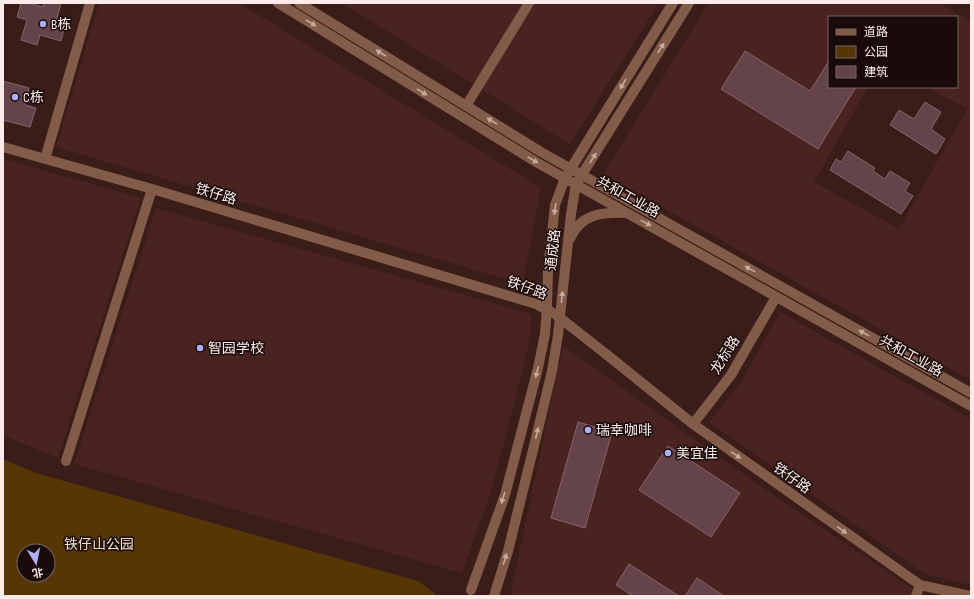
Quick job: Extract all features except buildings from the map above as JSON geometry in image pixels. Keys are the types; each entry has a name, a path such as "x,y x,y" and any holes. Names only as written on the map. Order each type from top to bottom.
{"street":[{"path":"45,159 90,3"},
{"name":"共和工业路","path":"278,3 536,162 971,406"},
{"name":"共和工业路","path":"301,3 541,152 971,393"},
{"path":"466,106 529,3"},
{"name":"通成路","path":"472,590 505,495 538,368 545,334 548,270 555,205 565,178 673,3"},
{"name":"通成路","path":"494,596 508,551 552,371 558,335 570,214 576,184 689,3"},
{"name":"铁仔路","path":"3,147 152,189 536,304 555,314 693,424 920,585 970,596"},
{"path":"66,461 152,189"},
{"path":"568,245 573,233 580,223 590,217 600,214 628,213"},
{"name":"龙标路","path":"693,424 731,375 776,296"},
{"path":"916,596 920,585"}],"shaded area":[{"path":"99,3 239,3 541,188 523,284 56,147"},
{"path":"342,3 659,3 570,144"},
{"path":"709,3 939,3 971,21 971,380 603,174","holes":["828,16 958,16 958,88 929,88 967,109 899,229 814,182 867,88 828,88"]},
{"path":"3,159 141,198 58,458 3,435"},
{"path":"156,208 531,314 531,332 506,436 491,491 462,573 74,464"},
{"path":"780,312 971,419 971,585 925,574 709,422 741,382"},
{"path":"563,346 776,497 923,596 510,596"}],"green space":[{"name":"铁仔山公园","path":"3,459 36,473 418,581 438,596 3,596"}],"place":[{"name":"B栋","path":"43,24"},
{"name":"C栋","path":"15,97"},
{"name":"智园学校","path":"200,348"},
{"name":"瑞幸咖啡","path":"588,430"},
{"name":"美宜佳","path":"668,453"}]}
